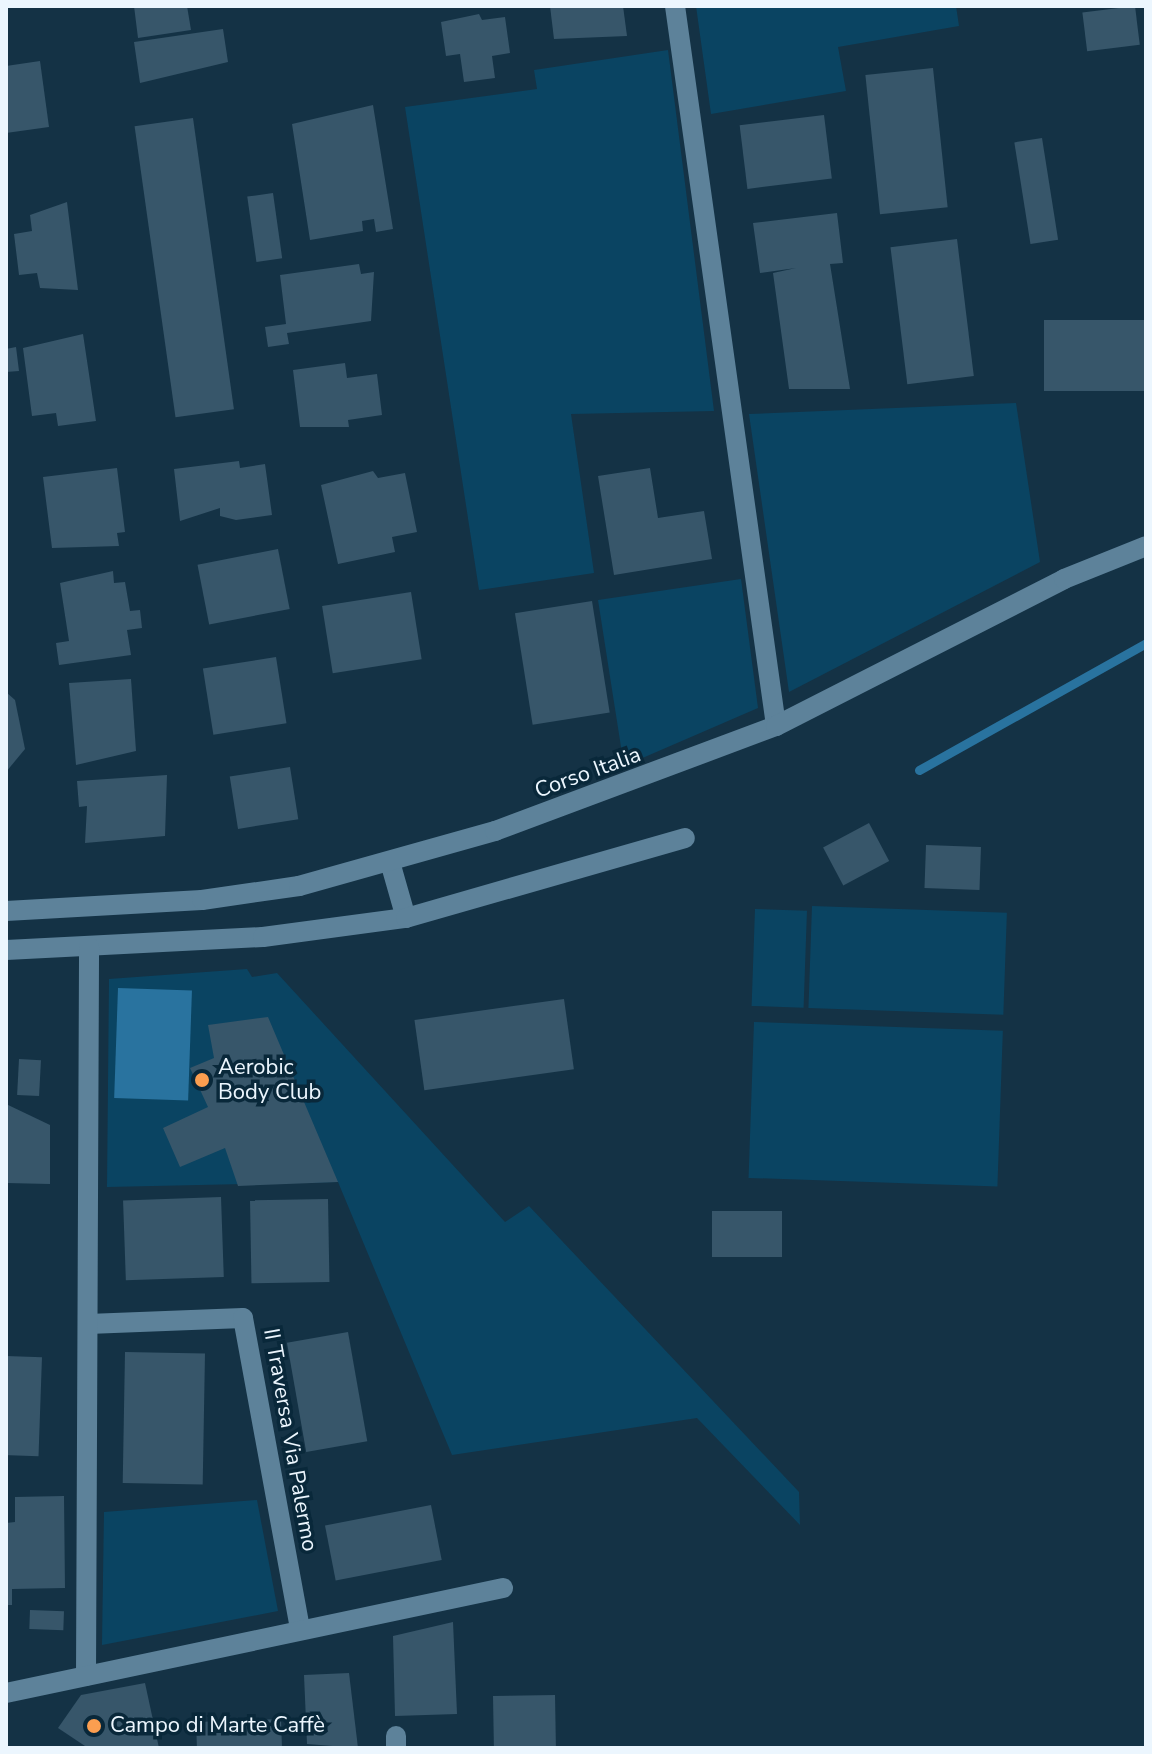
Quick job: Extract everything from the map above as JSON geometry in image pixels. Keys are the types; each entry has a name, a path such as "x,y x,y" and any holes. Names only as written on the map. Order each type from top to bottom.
{"street":[{"path":"675,6 776,726"},
{"name":"Corso Italia","path":"6,911 202,900 390,862 623,787 776,726 1064,579 1146,546"},
{"path":"6,950 89,947 406,918 685,838"},
{"path":"390,862 406,918"},
{"path":"86,1676 89,947"},
{"name":"II Traversa Via Palermo","path":"88,1324 243,1318 300,1630"},
{"path":"6,1693 503,1588"}],"shaded area":[{"path":"696,6 956,6 959,26 838,47 846,91 711,114"},
{"path":"668,50 714,411 571,414 594,573 479,590 405,107 537,89 534,70"},
{"path":"1016,403 1040,562 789,692 749,414"},
{"path":"741,579 758,708 624,766 598,600"},
{"path":"812,906 1007,913 1003,1015 808,1008"},
{"path":"755,909 807,911 804,1008 752,1006"},
{"path":"247,969 252,977 277,973 505,1222 529,1206 799,1492 800,1525 697,1418 452,1455 338,1182 107,1187 109,979"},
{"path":"118,988 192,991 188,1101 114,1098"},
{"path":"754,1022 1003,1031 997,1187 749,1178"},
{"path":"257,1500 278,1611 102,1645 104,1512"}],"building":[{"path":"134,6 187,6 191,30 138,38"},
{"path":"550,6 623,6 627,36 554,39"},
{"path":"1135,6 1140,45 1087,51 1082,12"},
{"path":"479,14 482,20 505,17 510,53 492,56 495,78 464,82 460,54 446,56 441,22"},
{"path":"223,29 228,62 140,83 134,42"},
{"path":"40,61 49,127 6,133 6,66"},
{"path":"933,68 948,207 880,214 865,75"},
{"path":"373,105 393,229 376,232 374,219 362,221 363,231 310,240 292,124"},
{"path":"824,115 832,179 747,189 740,125"},
{"path":"193,118 234,409 175,417 135,126"},
{"path":"1042,138 1058,240 1030,244 1014,142"},
{"path":"273,193 282,258 256,262 247,197"},
{"path":"67,202 78,290 40,288 37,273 19,275 14,234 32,231 30,215"},
{"path":"837,213 843,263 830,264 850,389 789,389 773,273 796,268 760,273 753,223"},
{"path":"957,239 974,376 907,384 890,247"},
{"path":"359,264 361,274 374,272 371,321 287,333 289,344 268,347 265,327 286,324 280,275"},
{"path":"1044,320 1146,320 1146,391 1044,391"},
{"path":"83,334 96,421 58,426 56,413 32,416 23,348"},
{"path":"16,347 19,371 6,372 6,349"},
{"path":"345,363 347,378 377,374 382,415 348,420 349,427 300,427 293,370"},
{"path":"239,461 240,468 265,464 272,515 236,520 220,516 220,508 180,521 174,469"},
{"path":"117,468 125,532 117,533 119,546 52,548 43,477"},
{"path":"650,468 658,518 704,511 712,559 614,575 598,476"},
{"path":"373,471 378,478 405,473 417,532 392,537 395,552 338,564 321,485"},
{"path":"278,549 290,609 209,625 198,565"},
{"path":"113,571 114,583 125,582 130,611 140,610 142,628 127,630 131,655 59,665 56,643 69,641 60,583"},
{"path":"411,592 422,659 333,673 322,606"},
{"path":"592,601 610,713 533,725 515,613"},
{"path":"276,657 286,723 213,735 203,669"},
{"path":"131,679 136,751 76,765 69,683"},
{"path":"6,692 15,700 25,749 6,772"},
{"path":"290,767 298,819 238,829 230,777"},
{"path":"167,775 165,836 85,843 87,806 79,807 77,781"},
{"path":"869,823 889,861 843,885 823,847"},
{"path":"926,845 981,847 979,890 924,888"},
{"path":"564,999 574,1069 424,1090 414,1020"},
{"path":"268,1017 338,1182 238,1186 225,1148 180,1167 163,1128 208,1107 190,1068 214,1058 208,1025"},
{"path":"19,1059 41,1060 39,1096 17,1095"},
{"path":"6,1104 50,1125 50,1184 6,1183"},
{"path":"221,1197 224,1277 126,1280 123,1200"},
{"path":"328,1199 329,1282 251,1283 250,1200"},
{"path":"712,1211 782,1211 782,1257 712,1257"},
{"path":"348,1332 367,1441 306,1452 287,1343"},
{"path":"125,1352 205,1353 203,1484 123,1483"},
{"path":"6,1356 42,1357 39,1456 6,1455"},
{"path":"64,1496 65,1588 12,1589 12,1605 6,1605 6,1523 15,1522 15,1497"},
{"path":"431,1505 442,1560 336,1581 325,1526"},
{"path":"30,1610 64,1611 63,1630 29,1629"},
{"path":"453,1622 457,1714 395,1716 393,1636"},
{"path":"349,1673 358,1748 307,1744 304,1675"},
{"path":"145,1683 159,1748 88,1748 58,1728 81,1695"},
{"path":"555,1695 556,1748 494,1748 493,1696"},
{"path":"281,1719 282,1748 197,1748 196,1722"}],"waterway":[{"path":"919,770 1146,643"}],"place":[{"name":"Aerobic Body Club","path":"202,1080"},
{"name":"Campo di Marte Caffè","path":"94,1726"}]}
